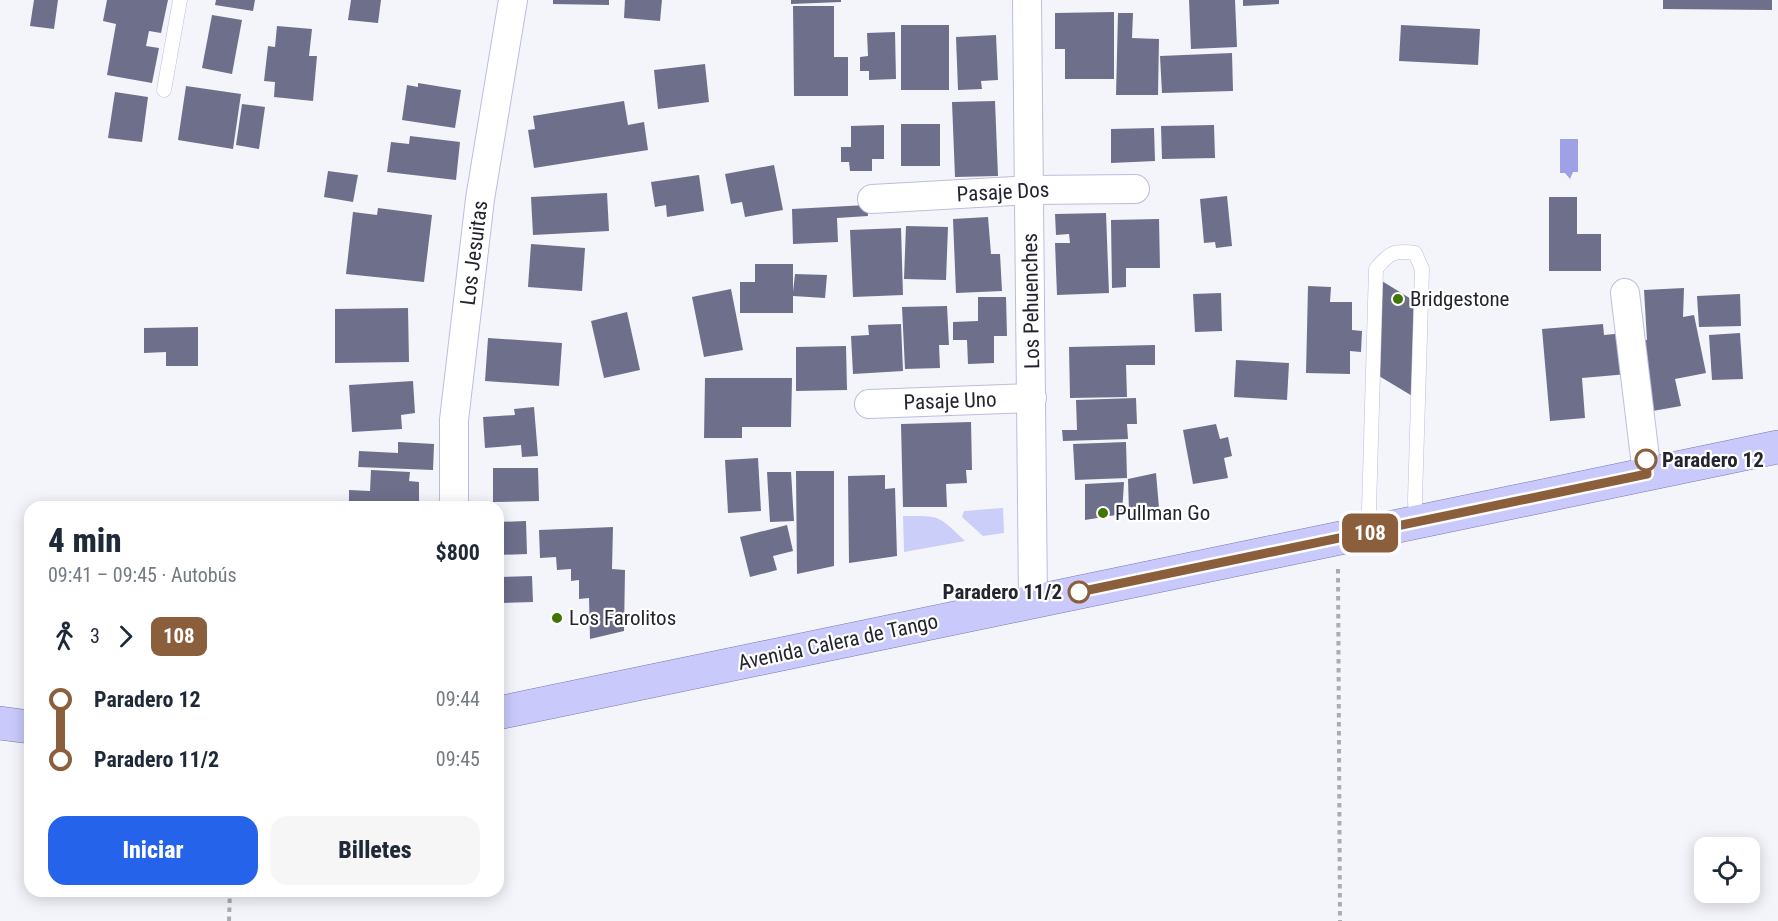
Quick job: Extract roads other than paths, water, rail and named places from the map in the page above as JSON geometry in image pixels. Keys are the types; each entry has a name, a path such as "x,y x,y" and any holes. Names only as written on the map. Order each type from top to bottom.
{"main road":[{"name":"Avenida Calera de Tango","path":"504,712 1778,447"},
{"path":"0,723 24,726"}],"street":[{"name":"Los Jesuitas","path":"454,501 454,420 480,199 513,0"},
{"name":"Los Pehuenches","path":"1028,0 1033,602"},
{"name":"Pasaje Dos","path":"872,199 1030,190 1135,189"},
{"path":"1625,293 1647,474"},
{"name":"Pasaje Uno","path":"869,404 1032,398"}],"lane":[{"path":"164,90 180,0"},
{"path":"1371,532 1369,508 1376,269 1386,256 1399,250 1414,253 1422,269 1416,523"}],"place":[{"name":"Bridgestone","path":"1398,299"},
{"name":"Paradero 12","path":"1646,460"},
{"name":"Pullman Go","path":"1103,513"},
{"name":"Paradero 11/2","path":"1079,592"},
{"name":"Los Farolitos","path":"557,618"}]}
